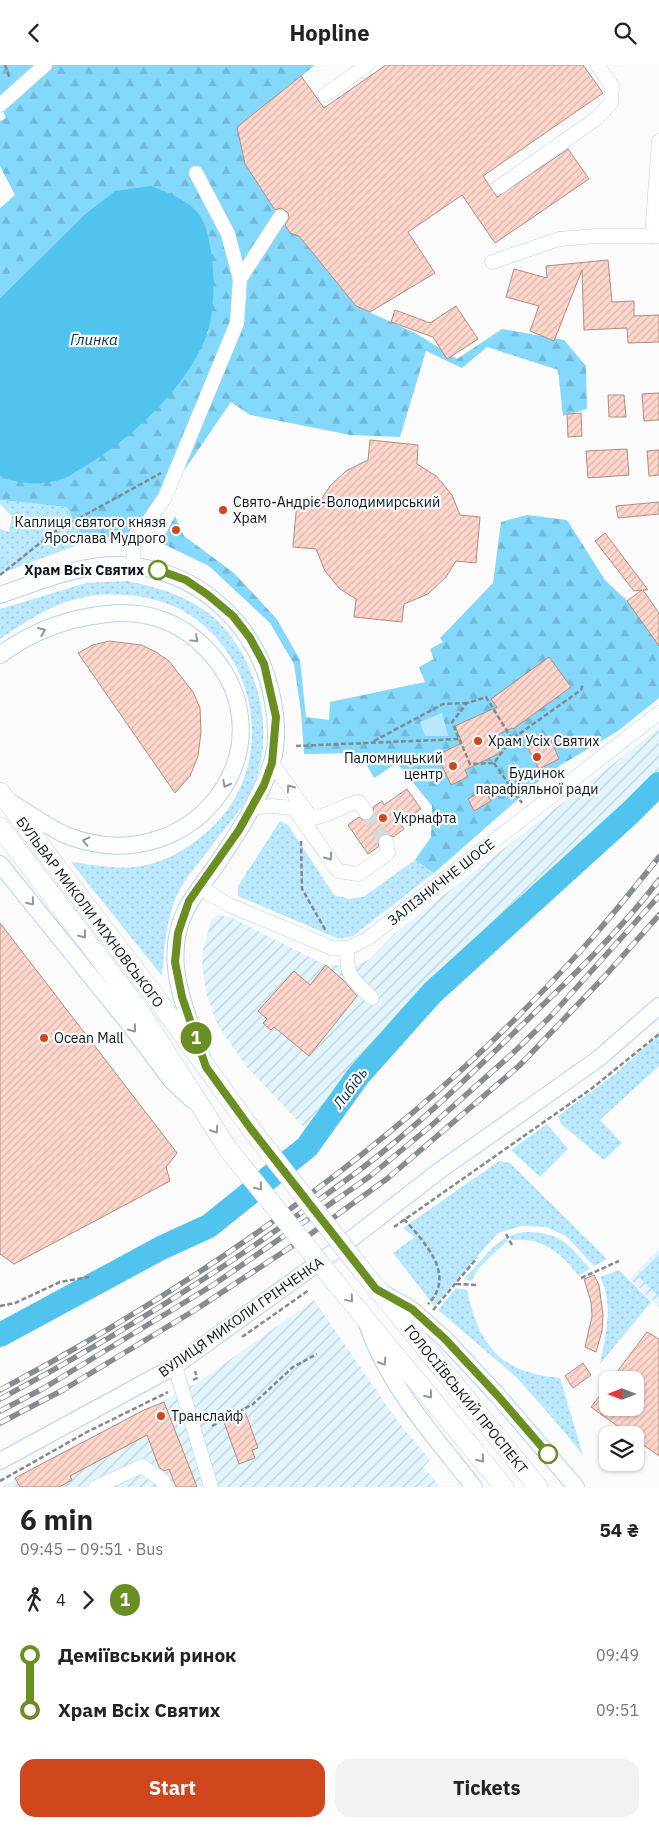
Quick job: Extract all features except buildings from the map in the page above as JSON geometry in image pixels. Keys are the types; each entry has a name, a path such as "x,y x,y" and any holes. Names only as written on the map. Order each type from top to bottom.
{"highway":[{"name":"БУЛЬВАР МИКОЛИ МІХНОВСЬКОГО","path":"3,796 154,995 251,1129 357,1264"},
{"name":"БУЛЬВАР МИКОЛИ МІХНОВСЬКОГО","path":"0,827 139,1010 228,1149 335,1282"},
{"name":"ГОЛОСІЇВСЬКИЙ ПРОСПЕКТ","path":"357,1264 538,1487"},
{"name":"ГОЛОСІЇВСЬКИЙ ПРОСПЕКТ","path":"335,1282 504,1487"}],"main road":[{"path":"0,595 92,567 134,566 158,570 186,580 233,616 250,638 264,664 272,691 276,717 272,763 252,808 189,901 178,933 175,962 182,997 206,1067"},
{"path":"0,655 17,642 67,621 119,612 144,614 168,621 188,633 206,648 232,687 237,702 240,731 238,752 231,773 221,793 194,822 159,840 122,846 86,841 68,836 3,796"},
{"path":"0,864 130,1025 171,1080 203,1110"},
{"name":"ВУЛИЦЯ МИКОЛИ ГРІНЧЕНКА","path":"0,1461 175,1366 350,1240 439,1171 598,1059 659,1006"},
{"path":"376,1289 412,1309 445,1339 498,1396 576,1487"},
{"path":"365,1317 376,1350 405,1398 474,1487"}],"street":[{"path":"0,105 46,65"},
{"path":"325,95 366,65"},
{"path":"499,187 597,118 611,103 612,86 597,65"},
{"path":"492,262 559,239 655,236 659,141"},
{"path":"134,566 133,544 165,497 237,323 240,279 228,234 196,173"},
{"path":"240,279 280,217"},
{"name":"ЗАЛІЗНИЧНЕ ШОСЕ","path":"348,948 367,939 659,713"},
{"path":"272,763 311,818 325,817 347,804 359,801 366,812"},
{"path":"252,808 272,806 294,809 338,871 359,874 388,853 386,842"},
{"path":"200,887 229,905 332,948 348,948 346,963 349,976 372,998"},
{"path":"175,1366 212,1487"},
{"path":"96,1487 142,1466 163,1481 166,1487"}],"path":[{"path":"0,575 54,532 178,462"},
{"path":"494,763 512,739 580,690 583,684"},
{"path":"373,742 443,704 467,703 486,697 512,739"},
{"path":"467,703 452,722 470,764 494,763"},
{"path":"296,745 459,739"},
{"path":"494,763 524,807"},
{"path":"300,818 302,889 331,939"},
{"path":"386,1232 592,1089 659,1034"},
{"path":"404,1219 427,1245 440,1275 439,1287 435,1297 428,1304"},
{"path":"506,1234 512,1245"},
{"path":"433,1310 477,1258"},
{"path":"581,1278 618,1261"},
{"path":"0,1305 15,1303 60,1282 89,1277"},
{"path":"456,1284 478,1285"},
{"path":"240,1339 310,1289"},
{"path":"212,1426 253,1404 293,1367 316,1354"},
{"path":"197,1378 194,1372 201,1367"},
{"path":"0,1481 85,1433 164,1395"}],"shaded area":[{"path":"0,500 67,507 85,542 0,574 0,529 9,532 12,516 0,504"},
{"path":"127,581 179,596 208,613 221,625 233,638 243,655 251,672 262,710 263,748 253,786 240,809 188,877 177,895 168,925 162,976 71,862 118,867 137,867 154,863 178,853 193,843 206,833 228,809 243,781 251,751 252,721 246,690 233,662 215,636 190,615 169,604 134,596 99,595 72,600 47,610 0,639 0,609 86,583"},
{"path":"442,713 448,736 425,736 420,722"},
{"path":"659,728 659,779 423,998 307,1131 246,1066 217,1024 206,992 202,965 203,950 212,918 218,915 230,917 326,965 356,966 370,959 395,933"},
{"path":"280,821 288,825 334,895 349,899 363,897 415,860 434,873 353,936 339,939 238,896 238,886"},
{"path":"659,1035 659,1066 600,1120 622,1143 604,1160 561,1124 558,1116 615,1074"},
{"path":"547,1124 568,1149 540,1177 511,1150"},
{"path":"499,1161 510,1163 607,1259 594,1266 566,1236 546,1227 521,1226 498,1233 434,1306 393,1253 415,1237 403,1228"},
{"path":"523,1232 546,1234 562,1240 590,1269 579,1276 565,1260 550,1248 533,1241 511,1240 509,1236"},
{"path":"506,1237 508,1240 479,1268 471,1281 464,1279 493,1247"},
{"path":"659,1248 659,1307 630,1279"},
{"path":"659,1255 659,1297 638,1276"},
{"path":"619,1270 651,1302 600,1364 608,1320 608,1309 607,1298 600,1277"},
{"path":"456,1288 467,1290 478,1327 496,1353 508,1363 522,1370 560,1378 583,1455 516,1377 438,1310"},
{"path":"314,1300 396,1419 430,1460 423,1467 440,1487 2,1487 197,1383"}],"green space":[{"path":"0,65 315,65 237,127 245,164 290,233 299,236 356,306 417,334 457,359 502,329 564,340 586,366 587,409 563,416 558,370 487,347 462,368 426,351 400,437 350,435 250,415 231,402 183,472 127,534 85,542 67,507 0,500 0,476 3,478 208,333 213,296 210,252 83,216 0,298 0,208 15,195 0,166 0,121 6,118 0,104"},
{"path":"527,515 567,520 605,580 659,631 659,698 618,731 549,772 434,873 415,860 431,837 432,806 397,763 374,778 360,753 304,754 301,712 294,664 270,623 209,566 161,543 175,516 184,536 234,573 276,618 300,660 306,717 329,720 330,702 425,682 419,667 434,659 430,649 443,642 440,638 493,583 501,522"}],"water":[{"name":"Глинка","path":"151,186 187,203 199,214 207,232 212,261 212,308 207,334 198,354 172,392 138,427 119,443 67,477 46,483 18,482 3,478 0,476 0,298 83,216 115,191"}],"waterway":[{"name":"Либідь","path":"0,1335 161,1248 209,1226 307,1147 358,1076 432,993 631,812 659,784"}],"tunnel":[{"path":"366,812 386,842"}],"railway":[{"path":"0,1390 80,1346 236,1247 312,1193 385,1136 455,1075 522,1012 595,935 659,857"},
{"path":"0,1399 46,1374 183,1292 271,1234 379,1155 442,1101 558,991 610,937 659,880"},
{"path":"0,1411 44,1388 213,1285 369,1177 432,1125 512,1054 551,1016 659,896"},
{"path":"0,1423 63,1390 195,1310 312,1233 388,1178 519,1066 604,977 659,915"}],"bus line":[{"name":"1","path":"158,570 186,580 233,616 250,638 264,664 272,691 276,717 272,763 264,785 239,830 189,901 178,933 175,962 182,997 206,1067 251,1129 376,1289 412,1309 445,1339 548,1454"}],"place":[{"name":"Свято-Андріє-Володимирський Храм","path":"223,510"},
{"name":"Каплиця святого князя Ярослава Мудрого","path":"176,530"},
{"name":"Храм Всіх Святих","path":"158,570"},
{"name":"Храм Усіх Святих","path":"478,741"},
{"name":"Будинок парафіяльної ради","path":"537,757"},
{"name":"Паломницький центр","path":"453,766"},
{"name":"Укрнафта","path":"383,818"},
{"name":"Ocean Mall","path":"44,1038"},
{"name":"Транслайф","path":"161,1416"}]}
